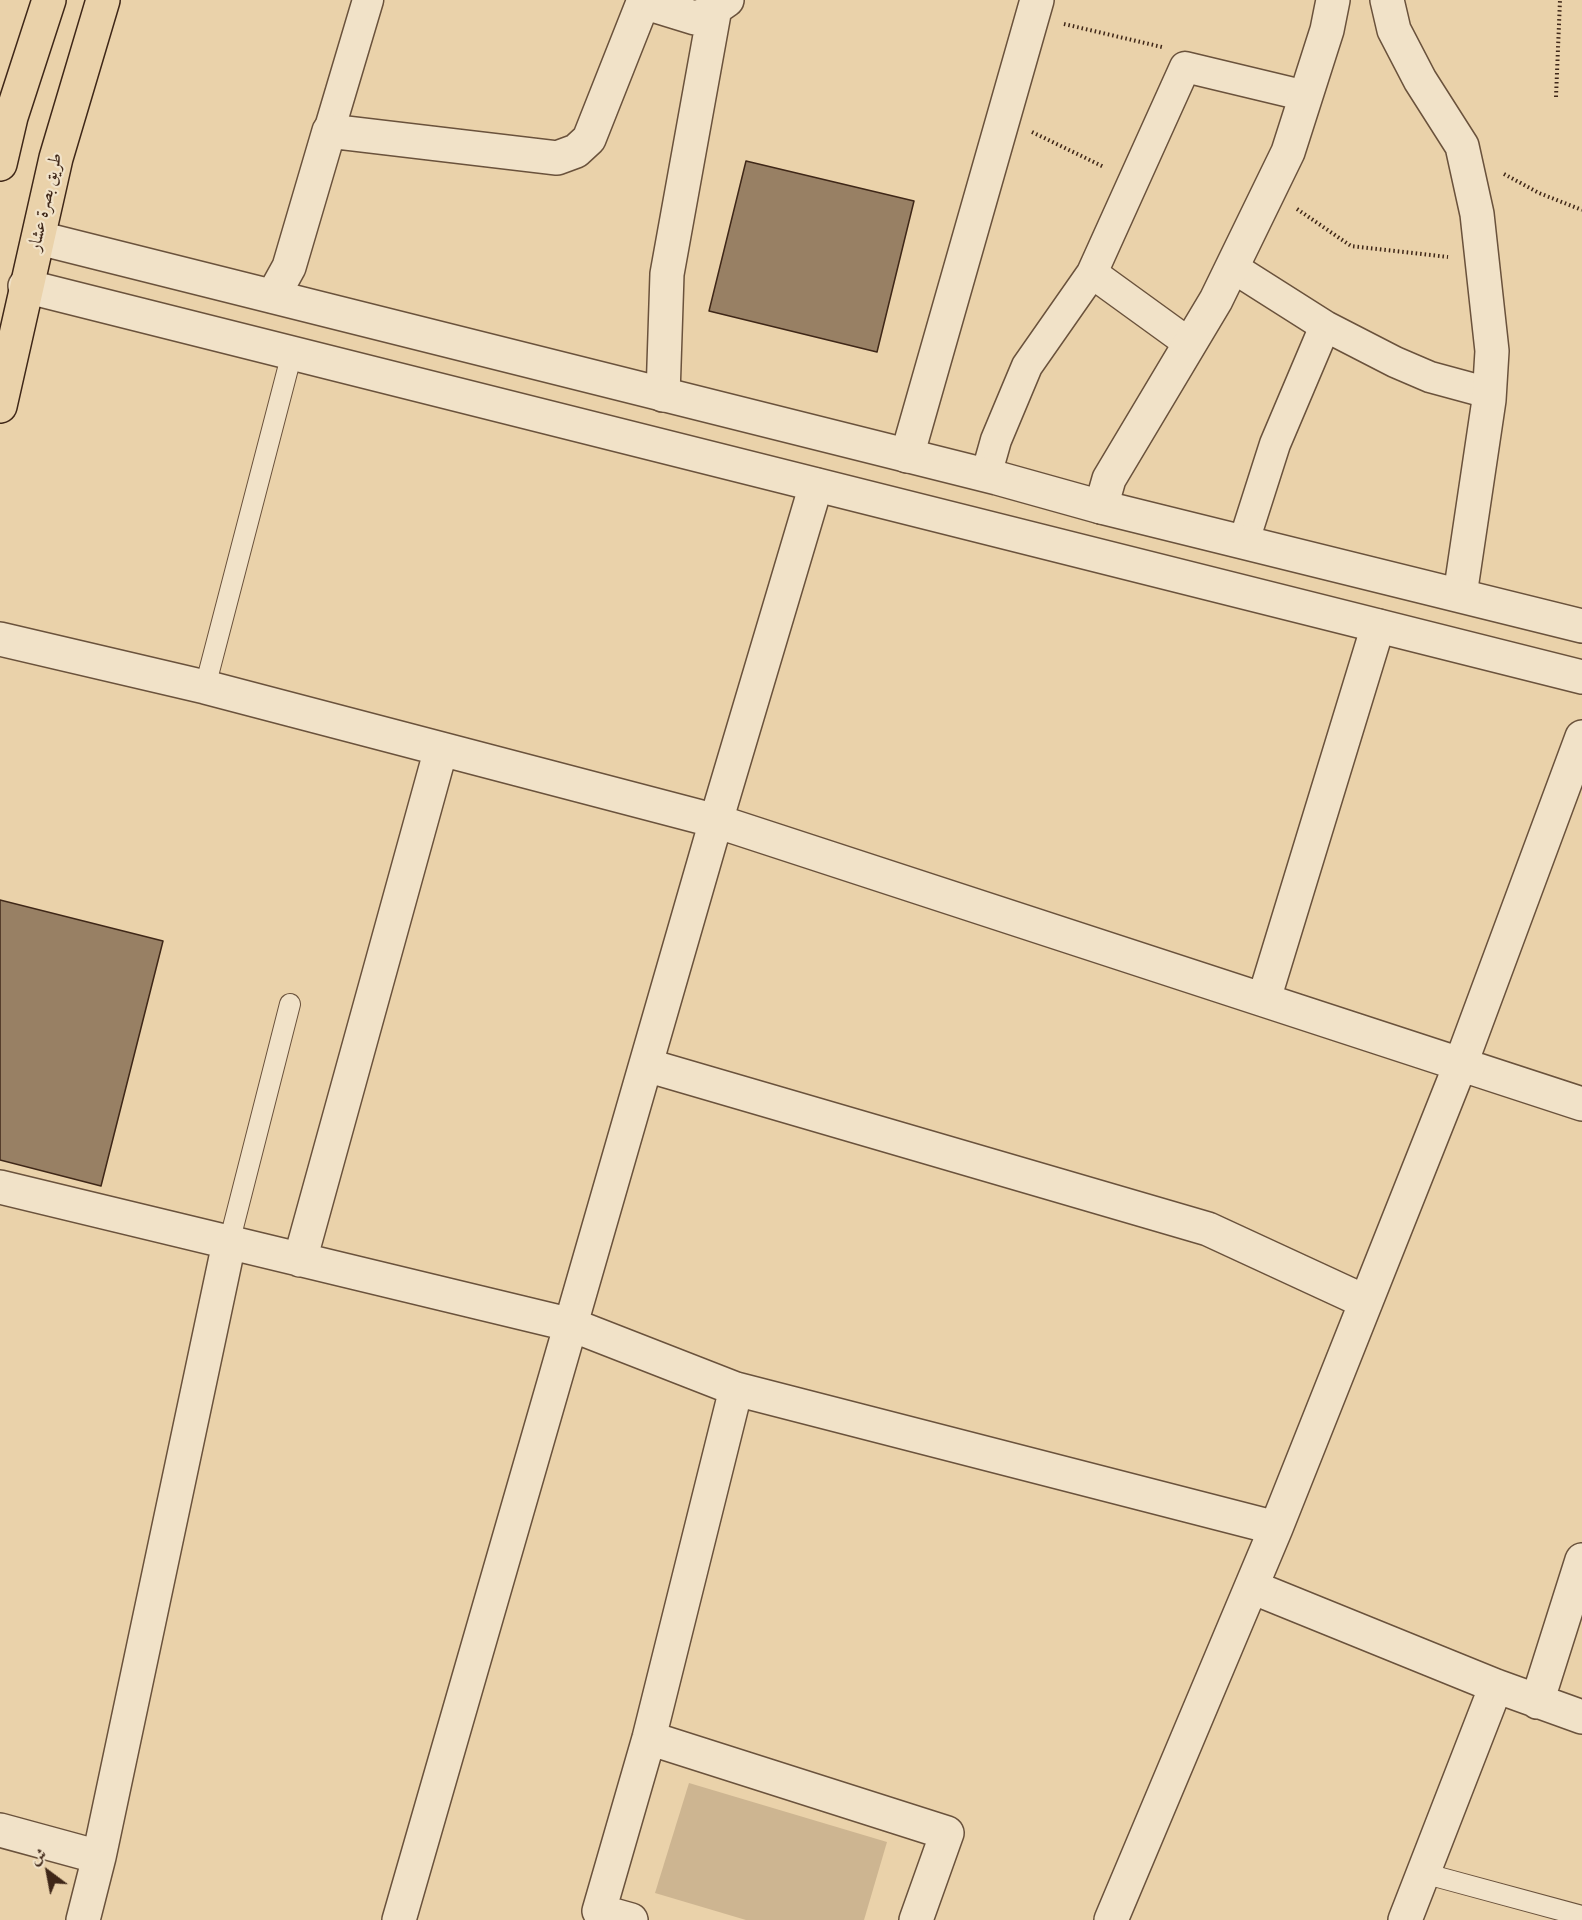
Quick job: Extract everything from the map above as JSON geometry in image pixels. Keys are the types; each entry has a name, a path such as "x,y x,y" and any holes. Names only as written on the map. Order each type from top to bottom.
{"main road":[{"path":"0,164 6,116 49,0"},
{"name":"طريق بصرة عشار","path":"0,406 56,158 103,0"}],"street":[{"path":"273,296 289,267 368,0"},
{"path":"1101,507 1109,479 1190,344 1232,267 1288,152 1334,0"},
{"path":"1387,0 1394,30 1420,80 1462,146 1478,214 1492,351 1490,393 1460,595"},
{"path":"329,130 557,158 576,151 589,138 644,1 695,18 707,14 721,4"},
{"path":"663,395 667,274 721,4"},
{"path":"907,456 1035,8"},
{"path":"997,478 987,472 996,440 1023,376 1092,273 1185,67 1306,96"},
{"path":"39,237 997,478 1101,507 1582,626"},
{"path":"1232,267 1325,326 1395,363 1430,377 1490,393"},
{"path":"1092,273 1190,344"},
{"path":"26,286 1582,677"},
{"path":"1244,541 1275,444 1325,326"},
{"path":"399,1920 716,821 816,485"},
{"path":"1264,999 1378,626"},
{"path":"0,639 204,687 716,821 1582,1104"},
{"path":"1111,1920 1252,1587 1366,1302 1461,1063 1582,737"},
{"path":"300,1260 441,749"},
{"path":"646,1065 1208,1229 1366,1302"},
{"path":"0,1187 572,1325 736,1389 1276,1528"},
{"path":"83,1920 99,1857 229,1243"},
{"path":"631,1920 599,1911 649,1738 736,1389"},
{"path":"1537,1702 1582,1560"},
{"path":"1252,1587 1496,1686 1582,1717"},
{"path":"1405,1920 1496,1686"},
{"path":"649,1738 947,1833 916,1920"},
{"path":"0,1830 99,1857"}],"lane":[{"path":"204,687 292,353"},
{"path":"229,1243 290,1004"},
{"path":"1423,1874 1582,1916"}],"path":[{"path":"1556,97 1560,0"},
{"path":"1035,8 1165,48 1185,67"},
{"path":"1002,118 1135,181"},
{"path":"1462,146 1479,160 1539,194 1582,210"},
{"path":"1270,189 1350,246 1452,258 1481,252"}],"shaded area":[{"path":"689,1783 887,1842 864,1920 746,1920 655,1893"}],"building":[{"path":"746,161 914,201 877,352 709,311"},
{"path":"0,900 163,941 101,1186 0,1160"}]}
